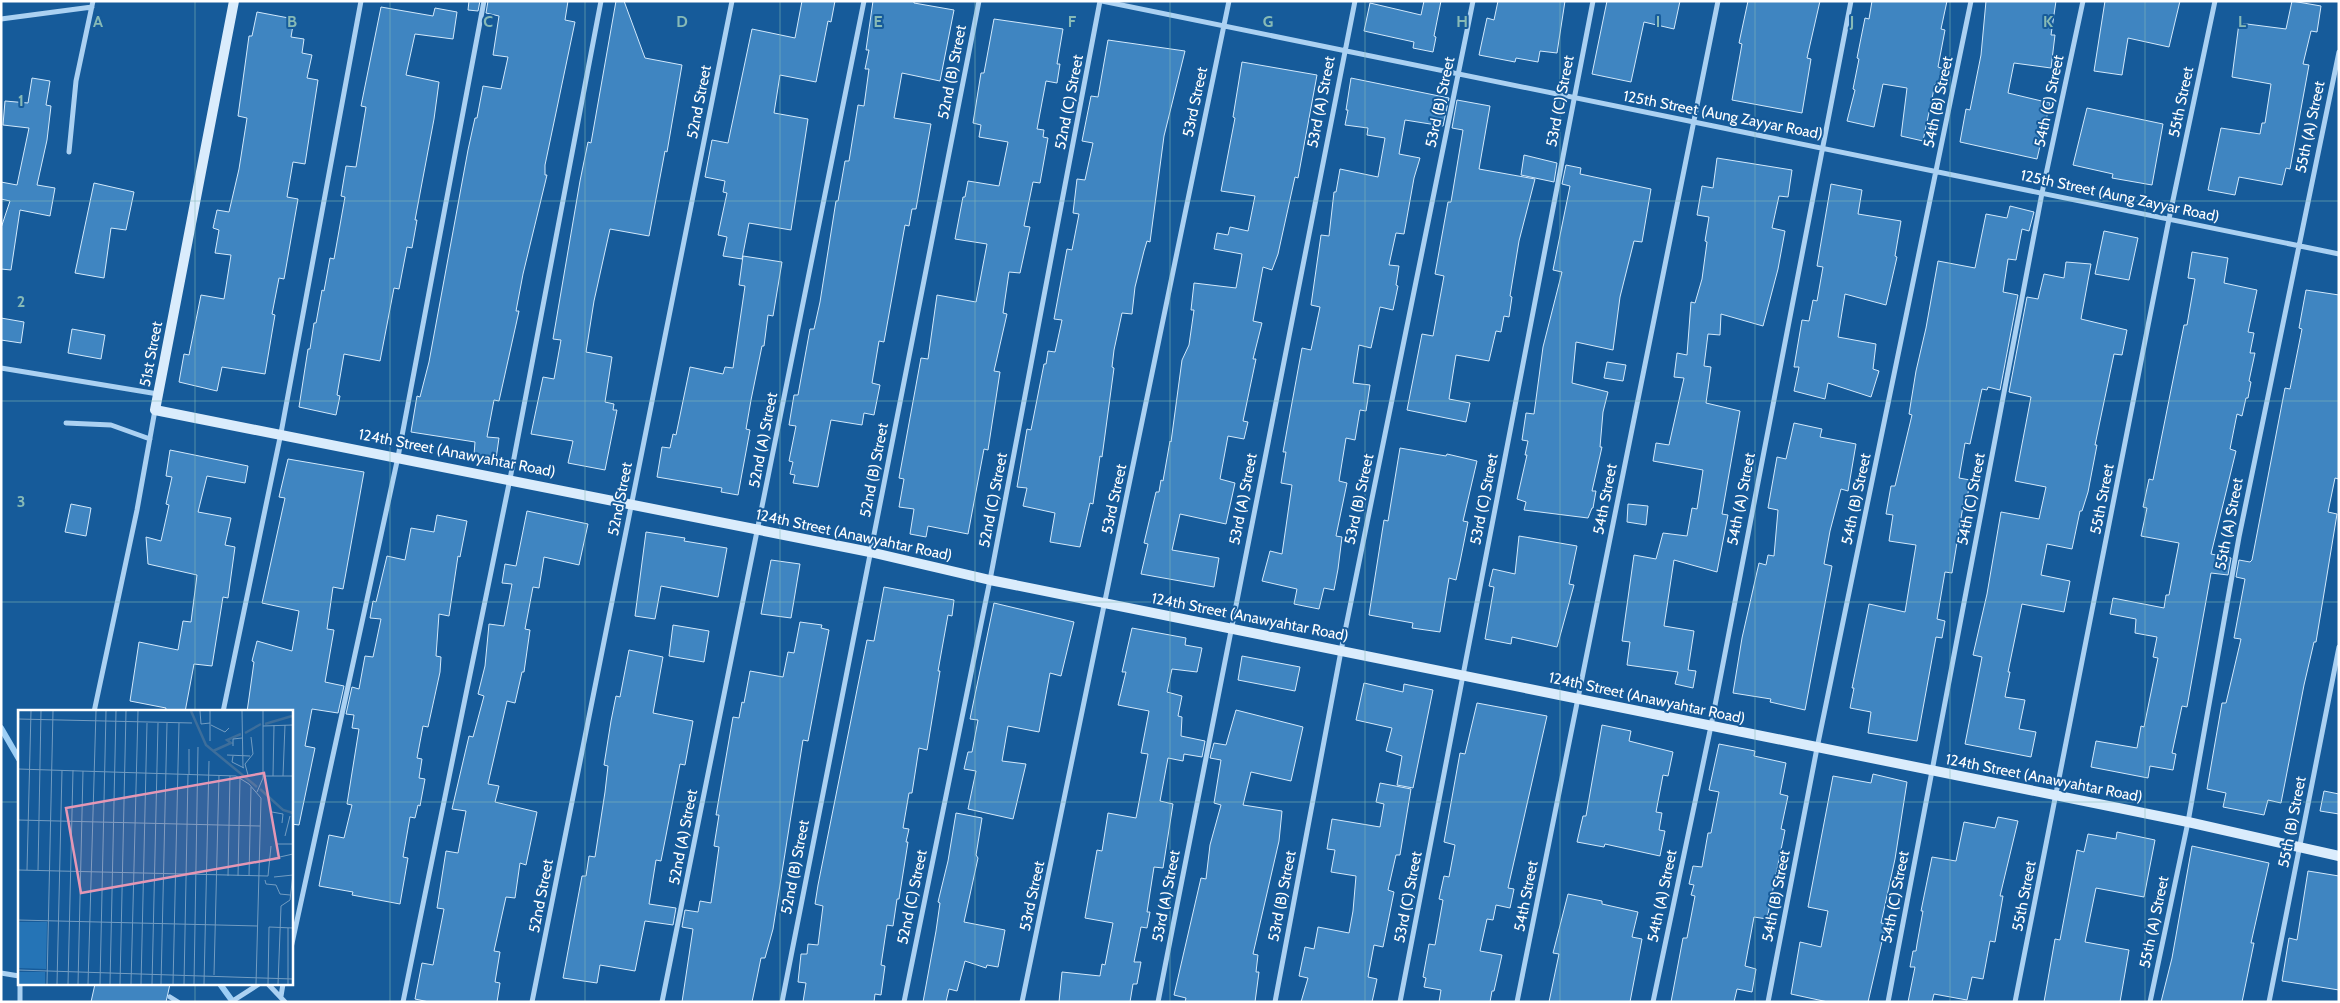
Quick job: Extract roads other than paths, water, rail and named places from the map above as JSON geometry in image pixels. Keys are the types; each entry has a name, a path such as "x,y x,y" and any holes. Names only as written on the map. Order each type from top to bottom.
{"street":[{"name":"51st Street","path":"94,710 150,440 234,1"},
{"path":"223,710 281,434 360,1"},
{"path":"292,943 398,457 484,1"},
{"path":"403,1002 510,479 601,1"},
{"name":"52nd Street","path":"532,1002 732,1"},
{"name":"52nd (A) Street","path":"662,1002 864,1"},
{"name":"52nd (B) Street","path":"782,1002 979,1"},
{"name":"125th Street (Aung Zayyar Road)","path":"1101,1 2339,254"},
{"name":"52nd (C) Street","path":"904,1002 990,580 1101,1"},
{"name":"53rd Street","path":"1022,1002 1229,1"},
{"name":"53rd (A) Street","path":"1158,1002 1354,1"},
{"name":"53rd (B) Street","path":"1275,1002 1341,650 1473,1"},
{"name":"53rd (C) Street","path":"1400,1002 1592,1"},
{"name":"54th Street","path":"1517,1002 1718,1"},
{"name":"54th (A) Street","path":"1653,1002 1711,726 1821,148 1851,1"},
{"name":"54th (B) Street","path":"1768,1002 1817,748 1971,1"},
{"name":"54th (C) Street","path":"1888,1002 2042,193 2083,1"},
{"name":"55th Street","path":"2015,1002 2169,219 2215,1"},
{"path":"1,19 93,4 76,81 69,152"},
{"name":"55th (A) Street","path":"2150,1002 2188,822 2239,537 2339,52"},
{"path":"1,368 159,394"},
{"name":"124th Street (Anawyahtar Road)","path":"155,410 758,529 870,552 990,580 2188,822 2339,856"},
{"path":"66,423 111,426 150,440"},
{"name":"55th (B) Street","path":"2269,1002 2339,647"},
{"path":"1,973 18,976"},
{"path":"20,986 20,1002"},
{"path":"231,1002 256,986"},
{"path":"270,986 285,1002"},
{"path":"281,996 283,986"},
{"path":"170,997 178,1002"}],"waterway":[{"path":"1,728 18,757"},
{"path":"221,986 233,1002"}]}
